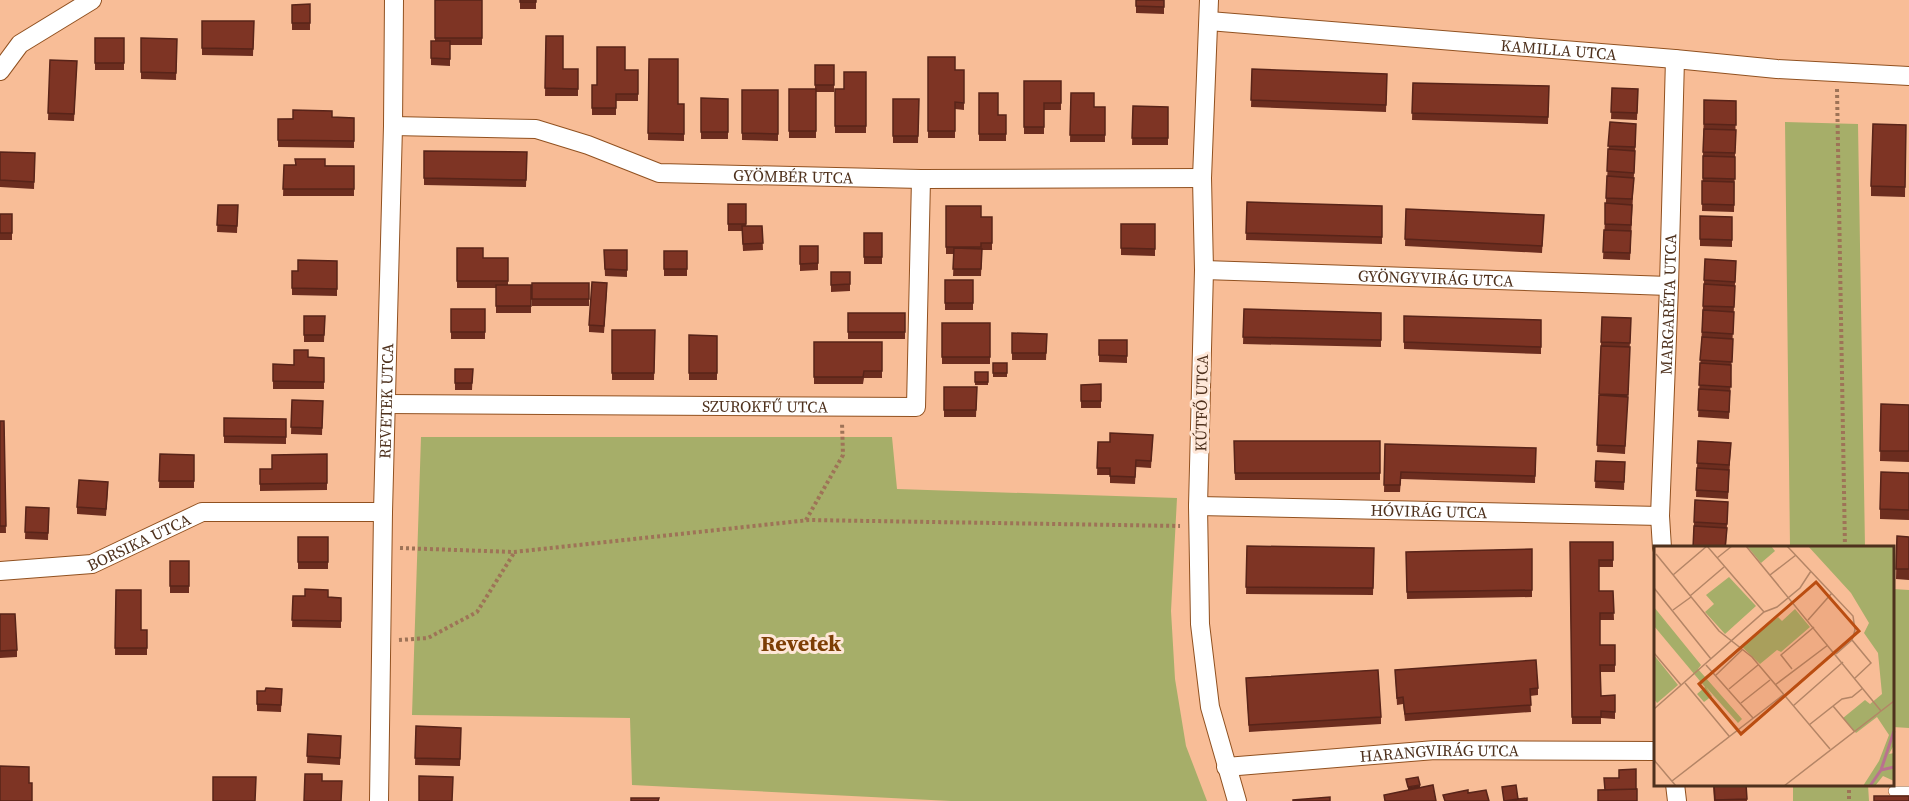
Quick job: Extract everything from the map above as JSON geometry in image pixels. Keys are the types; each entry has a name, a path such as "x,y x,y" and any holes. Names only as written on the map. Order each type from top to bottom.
{"street":[{"path":"0,71 20,45 92,0"},
{"name":"REVETEK UTCA","path":"379,801 394,0"},
{"name":"KÚTFŐ UTCA","path":"1209,0 1202,178 1204,270 1198,506 1200,624 1210,707 1237,801"},
{"name":"KAMILLA UTCA","path":"1209,21 1777,69 1909,76"},
{"name":"MARGARÉTA UTCA","path":"1662,546 1660,516 1675,59"},
{"name":"GYÖMBÉR UTCA","path":"393,126 536,129 588,145 659,173 921,179 1202,178"},
{"name":"SZUROKFŰ UTCA","path":"387,404 916,406 921,179"},
{"name":"GYÖNGYVIRÁG UTCA","path":"1204,270 1669,285"},
{"name":"HÓVIRÁG UTCA","path":"1198,506 1660,516"},
{"name":"BORSIKA UTCA","path":"0,571 92,564 202,512 383,512"},
{"name":"HARANGVIRÁG UTCA","path":"1226,767 1435,750 1654,750"},
{"path":"1675,786 1677,801"}],"lane":[{"path":"1893,791 1909,791"}],"path":[{"path":"1837,73 1845,546"},
{"path":"806,520 843,455 842,406"},
{"path":"383,547 514,552 806,520 1199,526"},
{"path":"381,641 428,638 477,612 514,552"}],"green space":[{"path":"1785,122 1858,124 1865,546 1790,546"},
{"path":"421,437 892,437 897,489 1177,498 1171,611 1175,679 1186,746 1207,801 951,801 632,785 630,718 412,715"},
{"path":"1894,589 1909,590 1909,728 1894,727"},
{"path":"1793,786 1868,786 1869,801 1793,801"}],"building":[{"path":"435,0 482,0 482,38 435,38"},
{"path":"520,0 536,0 536,2 520,2"},
{"path":"1136,0 1164,0 1164,7 1136,6"},
{"path":"310,4 310,23 292,23 292,5"},
{"path":"202,21 254,21 253,49 202,48"},
{"path":"546,36 563,36 563,69 578,69 578,89 545,88"},
{"path":"95,38 124,38 124,63 95,63"},
{"path":"141,38 177,39 176,73 141,72"},
{"path":"431,41 450,41 450,59 431,58"},
{"path":"597,47 625,47 625,70 638,70 638,94 616,94 616,108 592,108 592,85 597,85"},
{"path":"928,57 955,57 955,70 964,70 964,103 955,102 955,131 928,131"},
{"path":"649,59 678,59 678,104 684,104 684,134 648,133"},
{"path":"50,60 77,61 74,114 48,113"},
{"path":"815,65 834,65 834,85 815,85"},
{"path":"1252,69 1387,74 1386,105 1251,100"},
{"path":"844,72 866,72 866,126 835,126 835,89 844,89"},
{"path":"1024,81 1061,81 1061,103 1044,103 1044,127 1024,127"},
{"path":"1413,83 1549,86 1548,117 1412,113"},
{"path":"1612,88 1638,89 1637,113 1611,112"},
{"path":"789,89 816,89 816,131 789,131"},
{"path":"742,90 778,90 778,134 742,133"},
{"path":"979,93 998,93 998,115 1006,115 1006,134 979,134"},
{"path":"1071,93 1094,93 1094,107 1105,107 1105,135 1070,135"},
{"path":"701,98 728,99 728,132 701,132"},
{"path":"893,99 919,99 918,136 893,136"},
{"path":"1704,100 1736,101 1736,125 1704,124"},
{"path":"1133,106 1168,107 1168,138 1132,138"},
{"path":"293,110 332,111 332,117 354,118 354,141 278,140 278,119 293,119"},
{"path":"1610,122 1636,124 1635,147 1608,146"},
{"path":"1873,124 1906,125 1905,187 1871,186"},
{"path":"1704,129 1736,130 1735,153 1703,152"},
{"path":"1608,149 1635,151 1634,173 1607,171"},
{"path":"424,151 527,152 526,180 424,178"},
{"path":"0,152 35,153 34,182 0,180"},
{"path":"1703,156 1735,157 1735,179 1703,178"},
{"path":"295,159 325,159 325,166 354,166 354,189 283,189 284,165 296,165"},
{"path":"1607,176 1634,178 1632,199 1606,198"},
{"path":"1702,181 1734,182 1734,205 1702,204"},
{"path":"1247,202 1382,206 1382,237 1246,233"},
{"path":"1605,203 1632,205 1631,225 1605,224"},
{"path":"728,204 746,204 746,224 728,224"},
{"path":"218,205 238,205 237,226 217,225"},
{"path":"946,206 981,206 981,217 992,217 992,243 981,243 981,247 946,247"},
{"path":"1406,209 1544,215 1542,246 1405,239"},
{"path":"0,214 12,214 12,233 0,233"},
{"path":"1700,216 1732,217 1732,240 1700,239"},
{"path":"1121,224 1155,224 1155,249 1121,248"},
{"path":"742,226 762,226 763,243 743,244"},
{"path":"1604,230 1631,231 1630,253 1603,252"},
{"path":"864,233 882,233 882,257 864,257"},
{"path":"800,246 818,246 818,263 800,264"},
{"path":"457,248 483,248 483,258 508,258 508,281 457,281"},
{"path":"954,248 982,249 981,269 953,269"},
{"path":"604,250 627,250 627,270 605,269"},
{"path":"664,251 687,251 687,269 664,269"},
{"path":"1705,259 1736,261 1735,282 1704,280"},
{"path":"298,260 337,261 337,289 292,288 292,271 298,271"},
{"path":"831,272 850,272 850,284 831,285"},
{"path":"945,280 973,280 973,303 945,303"},
{"path":"592,282 607,283 604,326 589,325"},
{"path":"532,283 589,283 589,299 532,299"},
{"path":"1704,284 1735,286 1734,307 1703,306"},
{"path":"496,285 531,285 531,306 496,306"},
{"path":"451,309 485,309 485,332 451,332"},
{"path":"1244,309 1381,313 1381,340 1243,337"},
{"path":"1703,310 1734,312 1733,334 1702,332"},
{"path":"848,313 905,313 905,332 848,332"},
{"path":"304,316 325,316 324,335 304,335"},
{"path":"1404,316 1541,320 1541,347 1404,342"},
{"path":"1602,317 1631,318 1630,343 1601,342"},
{"path":"942,323 990,323 990,357 942,357"},
{"path":"612,330 655,330 654,373 612,373"},
{"path":"1012,333 1047,334 1046,353 1012,353"},
{"path":"689,335 717,336 717,373 689,373"},
{"path":"1702,337 1733,339 1732,362 1700,360"},
{"path":"1099,340 1127,340 1127,356 1099,355"},
{"path":"814,342 882,342 882,371 864,371 863,377 814,377"},
{"path":"1601,346 1630,347 1628,395 1599,394"},
{"path":"294,350 308,350 308,357 324,358 324,382 273,381 273,364 294,365"},
{"path":"993,363 1007,363 1007,373 993,373"},
{"path":"1700,363 1731,365 1731,387 1699,385"},
{"path":"455,369 473,369 472,383 455,383"},
{"path":"975,372 988,372 988,382 975,382"},
{"path":"1101,384 1101,401 1081,401 1081,385"},
{"path":"944,387 977,387 976,410 944,410"},
{"path":"1699,389 1730,391 1729,412 1698,410"},
{"path":"1599,395 1628,397 1625,446 1597,445"},
{"path":"292,400 323,401 322,428 291,427"},
{"path":"1881,404 1909,405 1909,451 1880,451"},
{"path":"224,418 286,419 286,437 224,436"},
{"path":"0,421 4,421 6,526 0,526"},
{"path":"1110,433 1153,435 1151,461 1136,460 1135,477 1110,476 1110,468 1097,468 1098,442 1110,442"},
{"path":"1234,441 1380,441 1380,473 1235,473"},
{"path":"1698,441 1731,443 1729,465 1697,463"},
{"path":"1385,444 1536,448 1535,476 1401,472 1400,485 1384,485"},
{"path":"160,454 194,455 194,481 159,481"},
{"path":"327,454 327,483 260,484 260,469 272,469 272,455"},
{"path":"1596,461 1625,462 1624,482 1595,481"},
{"path":"1697,468 1729,470 1728,492 1696,490"},
{"path":"1881,472 1909,473 1909,510 1880,509"},
{"path":"79,480 108,482 106,509 77,507"},
{"path":"1695,500 1728,502 1727,524 1694,522"},
{"path":"26,507 49,508 48,533 25,532"},
{"path":"1694,526 1727,528 1725,546 1693,546"},
{"path":"1897,536 1909,537 1909,569 1896,569"},
{"path":"298,537 328,537 328,562 298,562"},
{"path":"1570,542 1613,542 1613,560 1599,560 1599,591 1613,591 1614,613 1600,613 1600,645 1615,645 1615,665 1600,665 1601,696 1615,695 1615,712 1601,711 1601,717 1572,717"},
{"path":"1247,546 1374,548 1373,588 1246,587"},
{"path":"1532,549 1532,590 1407,592 1406,552"},
{"path":"170,561 189,561 189,586 170,586"},
{"path":"305,589 328,590 328,597 341,598 341,621 292,620 293,596 305,596"},
{"path":"116,590 141,590 141,630 147,630 147,648 115,648"},
{"path":"0,614 15,614 17,650 0,651"},
{"path":"1536,660 1538,688 1530,689 1531,705 1405,714 1403,697 1397,698 1395,670"},
{"path":"1378,670 1381,717 1249,725 1246,678"},
{"path":"266,688 282,689 281,705 257,704 257,691 265,691"},
{"path":"416,726 461,728 460,759 415,758"},
{"path":"308,734 341,736 340,758 307,756"},
{"path":"0,766 29,767 32,801 0,801"},
{"path":"1636,769 1636,789 1605,790 1604,778 1619,778 1619,770"},
{"path":"305,774 322,774 322,781 342,781 341,801 304,801"},
{"path":"419,776 453,777 452,801 419,801"},
{"path":"213,777 256,777 255,801 213,801"},
{"path":"1418,777 1420,785 1408,787 1406,779"},
{"path":"1433,785 1436,801 1385,801 1384,795"},
{"path":"1516,785 1518,799 1504,801 1502,787"},
{"path":"1714,786 1746,786 1747,799 1715,800"},
{"path":"1637,789 1637,801 1598,801 1598,790"},
{"path":"1468,790 1468,793 1486,790 1489,801 1445,801 1443,795"},
{"path":"1874,796 1909,796 1909,801 1874,801"},
{"path":"1330,797 1330,801 1293,801 1293,800"},
{"path":"631,798 659,798 658,801 631,801"},
{"path":"1527,798 1527,801 1504,801"}],"district":[{"name":"Revetek","path":"801,643"}]}
